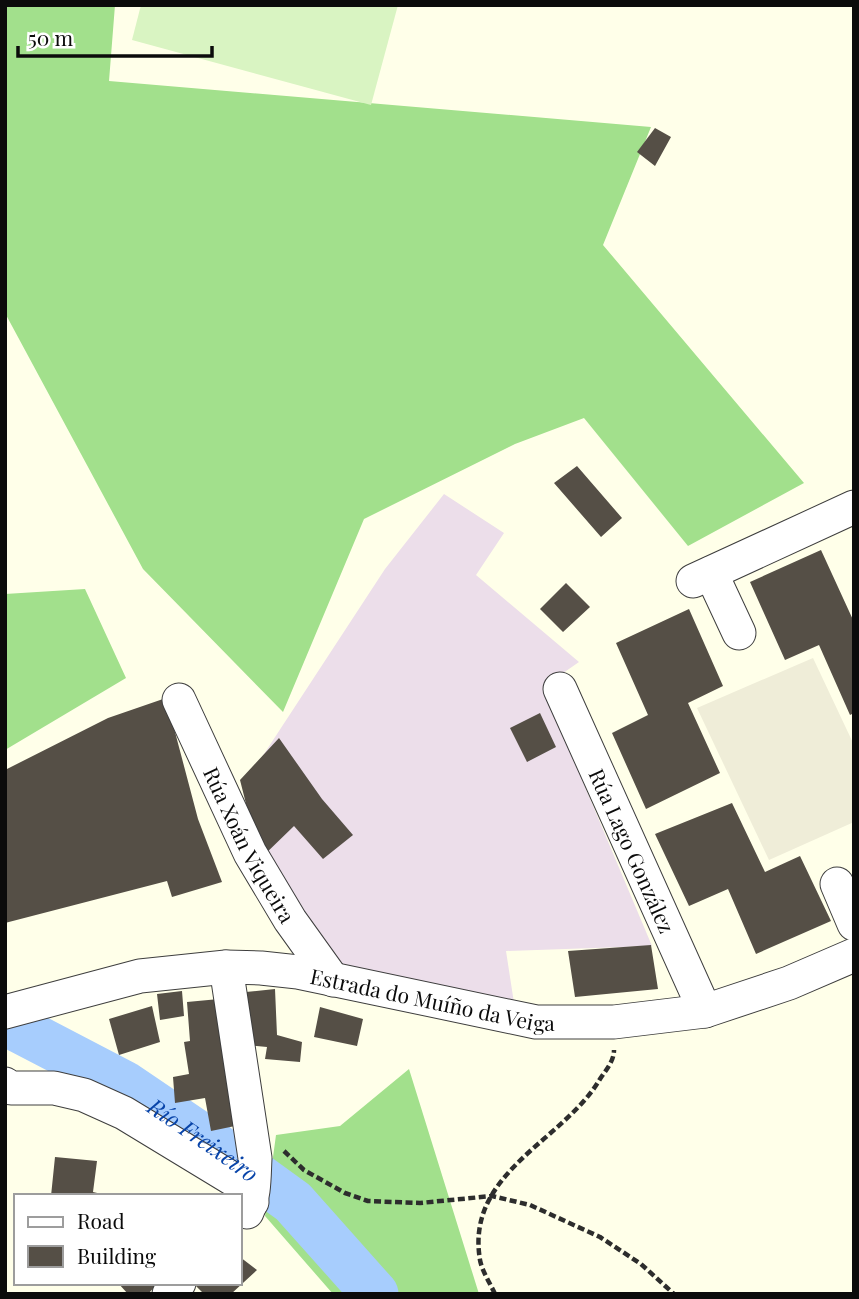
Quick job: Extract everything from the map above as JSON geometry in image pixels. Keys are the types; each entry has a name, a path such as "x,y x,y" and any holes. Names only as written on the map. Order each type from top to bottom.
{"street":[{"path":"739,633 702,577 854,507"},
{"name":"Rúa Lago González","path":"560,689 705,1011"},
{"name":"Rúa Xoán Viqueira","path":"179,700 250,853 290,920 333,980"},
{"path":"847,884 854,924"},
{"name":"Estrada do Muíño da Veiga","path":"8,1011 140,976 226,967 261,968 333,980 536,1022 614,1022 705,1011 789,983 854,955"},
{"path":"226,967 250,1124 250,1192"},
{"path":"5,1084 11,1088 54,1088 84,1095 124,1113 250,1192"}],"path":[{"path":"495,1294 480,1261 479,1231 487,1204 510,1168 595,1088 614,1057 614,1022"},
{"path":"250,1124 304,1170 345,1194 368,1201 420,1203 492,1196 530,1205 600,1237 641,1264 674,1294"}],"shaded area":[{"path":"444,494 504,533 476,575 579,662 543,687 652,946 506,951 514,1003 339,969 265,858 245,783 385,569"},
{"path":"813,658 854,745 854,822 769,860 697,708"}],"green space":[{"path":"5,5 115,5 109,81 651,127 603,245 804,483 688,546 584,418 515,444 364,519 283,712 143,569 5,313"},
{"path":"141,5 398,5 371,105 132,40"},
{"path":"85,589 126,678 5,750 5,594"},
{"path":"409,1069 479,1294 333,1294 265,1216 276,1135 340,1126"}],"building":[{"path":"655,128 671,137 655,166 637,152"},
{"path":"577,466 622,518 601,537 554,483"},
{"path":"821,550 854,622 854,713 850,715 819,645 785,660 750,582"},
{"path":"566,583 590,607 563,632 540,609"},
{"path":"689,609 723,686 688,703 720,773 646,809 612,733 648,715 616,643"},
{"path":"166,698 198,819 222,882 172,897 167,881 5,923 5,770 108,718"},
{"path":"540,713 556,747 527,762 510,728"},
{"path":"279,738 322,799 353,835 323,859 294,826 260,859 240,780"},
{"path":"732,803 765,872 800,856 831,921 756,954 728,889 689,906 655,834"},
{"path":"651,945 658,989 575,997 568,951"},
{"path":"275,989 277,1035 302,1042 300,1062 265,1059 267,1047 247,1045 236,993"},
{"path":"182,991 184,1016 160,1020 157,994"},
{"path":"219,999 235,1126 211,1131 205,1098 175,1103 173,1077 189,1074 184,1042 190,1041 187,1002"},
{"path":"152,1006 160,1042 119,1055 109,1019"},
{"path":"320,1007 363,1019 357,1046 314,1037"},
{"path":"55,1157 97,1161 93,1192 102,1194 51,1194"},
{"path":"242,1259 257,1270 242,1284"},
{"path":"120,1285 156,1285 148,1294 128,1294"},
{"path":"195,1285 241,1285 231,1294 204,1294"}],"waterway":[{"name":"Río Freixeiro","path":"5,1022 124,1084 293,1202 375,1294"}]}
